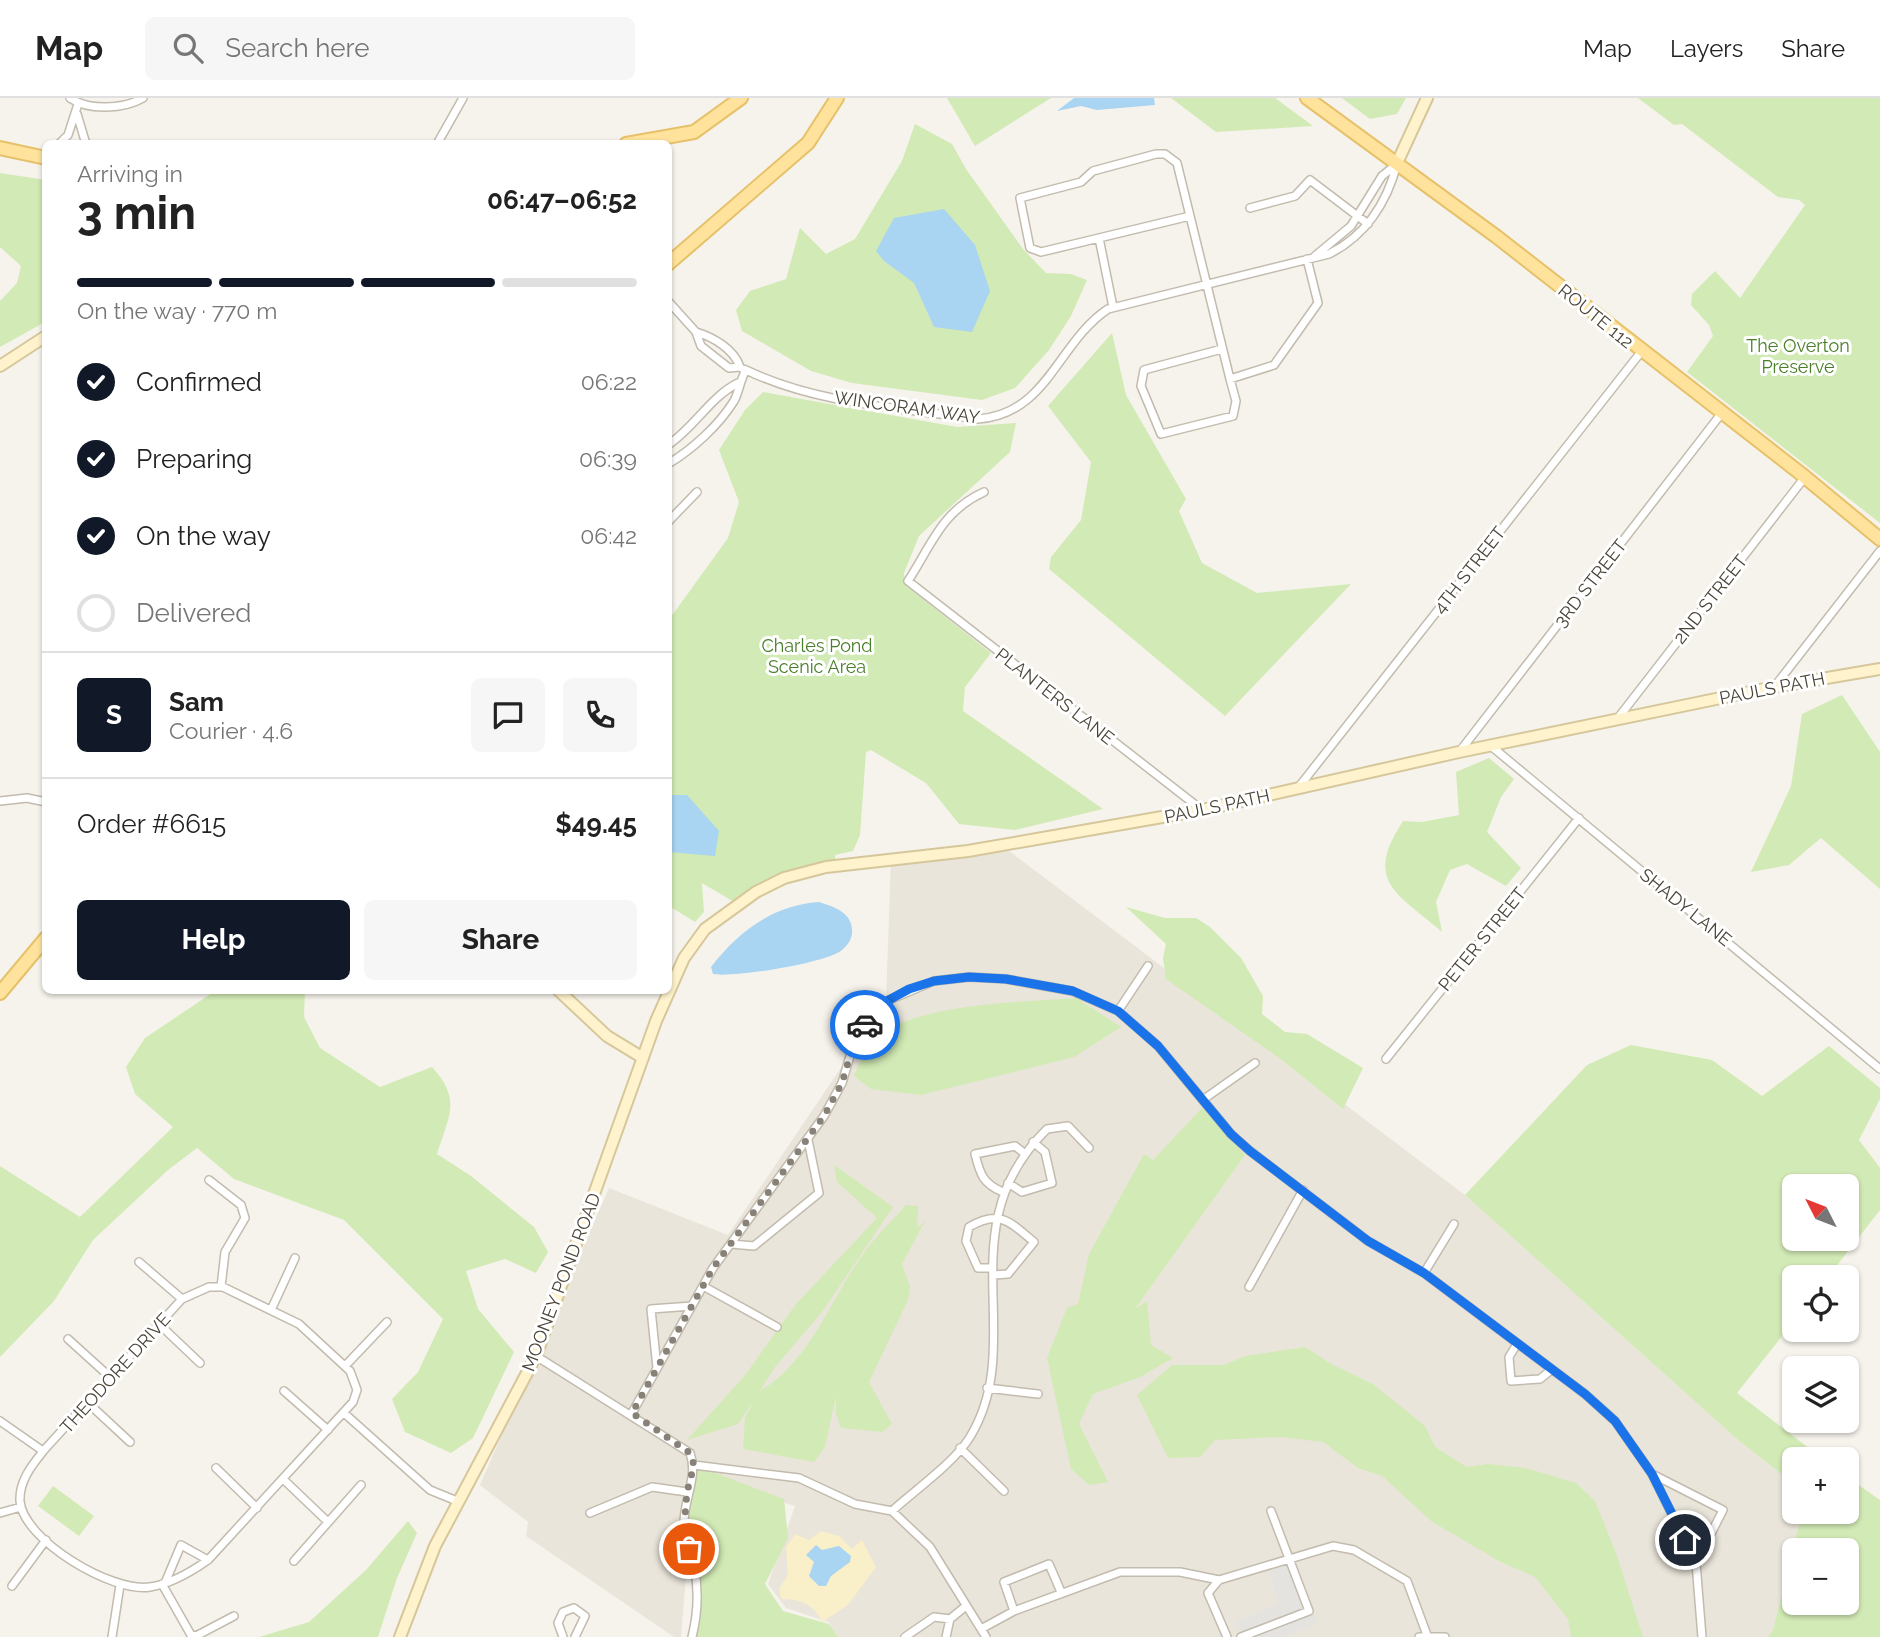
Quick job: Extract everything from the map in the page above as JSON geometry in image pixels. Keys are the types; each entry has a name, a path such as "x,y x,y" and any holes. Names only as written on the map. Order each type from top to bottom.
{"main road":[{"path":"649,140 694,132 741,98"},
{"path":"672,261 808,143 837,98"},
{"name":"ROUTE 112","path":"1307,98 1497,237 1641,352 1805,477 1880,539"},
{"path":"0,148 42,158"},
{"path":"0,993 42,943"}],"street":[{"path":"70,98 78,104 115,107 132,105 143,98"},
{"path":"439,140 463,98"},
{"path":"1397,163 1427,98"},
{"path":"64,140 77,114 78,104"},
{"path":"77,114 85,140"},
{"path":"29,156 42,151"},
{"path":"1190,216 1041,253 1030,248 1020,198 1081,182 1093,171 1165,154 1177,163 1236,401 1233,416 1161,435 1141,386 1144,370 1222,349"},
{"name":"WINCORAM WAY","path":"1310,258 1351,226 1382,176 1397,163"},
{"name":"WINCORAM WAY","path":"672,305 696,332 701,346 729,368 743,368 779,386 836,398 978,419 991,418 1017,410 1031,399 1087,326 1113,307 1329,254 1347,245 1368,224 1392,183 1397,163"},
{"path":"1250,208 1295,196 1310,180 1368,224"},
{"path":"1099,238 1113,307"},
{"path":"1230,379 1274,365 1318,303 1310,258"},
{"name":"WINCORAM WAY","path":"696,332 709,335 736,357 743,368"},
{"path":"0,366 42,339"},
{"name":"4TH STREET","path":"1298,788 1641,352"},
{"path":"672,461 707,433 735,400 743,368"},
{"path":"672,442 698,420 722,390 738,383"},
{"name":"3RD STREET","path":"1459,752 1721,414"},
{"name":"2ND STREET","path":"1615,722 1805,477"},
{"path":"672,518 697,492"},
{"name":"PLANTERS LANE","path":"984,492 962,502 948,516 908,581 1202,810"},
{"path":"1774,687 1880,551"},
{"name":"PAULS PATH","path":"672,987 684,958 705,929 755,892 785,878 826,867 968,851 1202,810 1459,752 1615,722 1774,687 1880,668"},
{"name":"SHADY LANE","path":"1491,746 1880,1069"},
{"path":"0,801 27,798 42,801"},
{"name":"PETER STREET","path":"1386,1059 1579,818"},
{"path":"1118,1011 1148,966"},
{"path":"632,1413 703,1286 808,1140 842,1083 853,1046 867,1022 887,1001 909,989 934,981 969,977 1006,979 1073,991 1118,1011 1158,1046 1231,1134 1368,1241 1424,1273 1615,1421 1652,1474 1696,1563 1702,1637"},
{"path":"562,994 621,1048 643,1058"},
{"name":"PAULS PATH","path":"643,1058 669,994"},
{"name":"MOONEY POND ROAD","path":"400,1637 435,1546 536,1356 643,1058"},
{"path":"1204,1099 1255,1063"},
{"path":"892,1511 960,1448 976,1425 987,1388 992,1353 992,1272 997,1219 1003,1192 1024,1153 1047,1129 1068,1126 1089,1148"},
{"path":"731,1244 754,1246 819,1193 808,1140"},
{"path":"1008,1183 1022,1192 1052,1183 1045,1152 1033,1142"},
{"path":"1003,1192 991,1187 981,1177 975,1154 1015,1146 1024,1153"},
{"path":"0,1513 21,1507 30,1528 92,1574 120,1586 135,1588 163,1583 208,1560 353,1402 357,1390 354,1378 345,1366 299,1324 221,1287 225,1252 245,1218 241,1205 209,1180"},
{"path":"1249,1287 1303,1190"},
{"path":"985,1218 1008,1220 1034,1242 1008,1274 992,1272 978,1268 966,1241 969,1227 985,1218"},
{"path":"1424,1273 1454,1224"},
{"path":"271,1310 295,1258"},
{"path":"139,1262 182,1299"},
{"path":"703,1286 777,1327"},
{"name":"THEODORE DRIVE","path":"21,1507 20,1489 43,1451 87,1402 182,1299 209,1287 221,1287"},
{"path":"657,1368 651,1309 692,1306"},
{"path":"345,1366 387,1322"},
{"path":"159,1324 200,1363"},
{"path":"68,1339 110,1377"},
{"path":"1517,1344 1509,1357 1511,1381 1540,1379 1551,1370"},
{"path":"536,1356 632,1413 690,1453 694,1465 687,1492 684,1528 694,1569 698,1613 692,1637"},
{"path":"987,1388 1038,1394"},
{"path":"284,1391 328,1430"},
{"path":"87,1402 130,1442"},
{"path":"344,1413 430,1490 457,1501"},
{"path":"0,1421 43,1451"},
{"path":"960,1448 1004,1492"},
{"path":"694,1465 799,1478 855,1504 892,1511 930,1547 983,1633 1014,1611 1120,1573 1180,1572 1219,1580 1333,1546 1344,1547 1407,1581 1423,1636 1445,1637"},
{"path":"216,1468 257,1508"},
{"path":"1652,1474 1723,1510 1696,1563"},
{"path":"283,1479 328,1522"},
{"path":"294,1561 361,1485"},
{"path":"590,1513 652,1487 687,1492"},
{"path":"1241,1637 1309,1611 1271,1511"},
{"path":"12,1586 46,1540"},
{"path":"163,1583 181,1545 208,1560"},
{"path":"1014,1611 1004,1582 1049,1564 1061,1592"},
{"path":"1219,1580 1208,1593 1227,1637"},
{"path":"163,1583 191,1635 196,1636 234,1616"},
{"path":"112,1637 120,1586"},
{"path":"946,1637 950,1619 966,1606"},
{"path":"563,1637 558,1623 563,1612 574,1608 585,1616 575,1637"},
{"path":"905,1637 934,1617 950,1619"}],"shaded area":[{"path":"1001,845 1465,1195 1738,1440 1782,1475 1782,1524 1799,1524 1796,1538 1782,1538 1782,1593 1773,1630 1768,1637 838,1637 828,1622 786,1608 768,1584 795,1506 694,1476 681,1637 674,1637 526,1536 528,1522 480,1485 609,1188 728,1235 886,1001 891,859"},
{"path":"1291,1559 1318,1624 1282,1637 1243,1637 1236,1622 1278,1604 1267,1566"}],"green space":[{"path":"947,98 1051,98 975,146"},
{"path":"1171,98 1275,98 1313,126 1216,132"},
{"path":"1342,98 1406,98 1397,114 1370,119"},
{"name":"The Overton Preserve","path":"1638,98 1880,98 1880,523 1687,372 1713,336 1709,325 1691,305 1692,294 1715,271 1740,298 1805,205 1799,200 1778,197 1682,124 1674,125"},
{"path":"915,124 952,144 966,169 1023,249 1046,273 1071,274 1087,280 1071,316 1049,350 1015,388 982,400 852,383 811,371 742,331 736,310 750,291 786,279 800,228 826,254 855,239 902,161","holes":["914,283 972,331 934,326"]},
{"path":"0,173 42,179 42,324 0,347 0,301 17,283 21,266 0,247"},
{"path":"1112,333 1126,395 1186,499 1179,511 1202,563 1257,593 1351,584 1225,716 1049,569 1051,557 1081,520 1091,462 1048,406"},
{"name":"Charles Pond Scenic Area","path":"763,392 957,427 1016,423 1010,452 919,536 904,573 905,585 991,653 965,687 963,711 1103,809 1015,830 959,824 926,783 871,750 866,752 860,835 853,851 835,855 836,866 782,875 734,902 702,883 704,912 695,922 672,908 672,615 728,538 739,502 719,450 745,410"},
{"path":"1842,695 1880,752 1880,889 1821,838 1789,865 1751,872 1791,786 1802,714"},
{"path":"1489,758 1514,779 1501,797 1487,832 1521,868 1506,886 1467,864 1450,870 1436,902 1442,932 1399,896 1386,873 1386,859 1391,842 1403,821 1422,822 1459,815 1456,772"},
{"path":"1126,907 1165,918 1196,918 1210,927 1241,958 1263,996 1262,1014 1285,1032 1307,1034 1363,1068 1343,1109 1282,1060 1166,979 1163,958 1166,944"},
{"path":"211,994 305,994 304,1017 320,1048 380,1087 432,1067 447,1089 450,1099 449,1118 437,1154 471,1176 534,1227 548,1252 536,1273 505,1259 466,1271 478,1309 514,1352 473,1438 451,1453 405,1432 392,1399 418,1372 443,1319 344,1220 234,1179 197,1148 168,1170 93,1240 54,1301 0,1357 0,1166 80,1217 173,1127 135,1094 126,1067 145,1038"},
{"path":"1076,998 1121,1027 1074,1057 921,1095 871,1089 854,1076 872,1042 889,1029 911,1019 998,1003"},
{"path":"1631,1045 1712,1060 1762,1096 1829,1046 1880,1088 1880,1099 1859,1140 1880,1168 1880,1210 1859,1237 1859,1174 1782,1174 1782,1251 1848,1251 1837,1265 1782,1265 1782,1336 1737,1393 1782,1428 1782,1433 1789,1433 1807,1447 1782,1447 1782,1475 1738,1440 1465,1195 1587,1065"},
{"path":"1202,1108 1245,1155 1135,1309 1147,1301 1151,1345 1173,1358 1140,1377 1093,1394 1079,1424 1108,1482 1089,1485 1071,1469 1047,1358 1067,1308 1078,1304 1089,1254 1144,1154 1153,1160"},
{"path":"834,1165 893,1207 822,1312 775,1367 760,1391 778,1378 808,1344 856,1264 873,1241 906,1205 918,1206 917,1228 925,1221 902,1264 910,1287 908,1300 869,1382 892,1424 882,1432 841,1428 836,1414 836,1396 825,1447 814,1462 743,1449 745,1418 754,1400 738,1424 687,1440 746,1374 796,1304 877,1218 837,1182"},
{"path":"1305,1347 1331,1364 1373,1384 1425,1426 1435,1447 1467,1467 1488,1464 1526,1468 1576,1483 1595,1501 1616,1553 1643,1637 1571,1637 1568,1619 1535,1577 1499,1561 1431,1521 1382,1476 1358,1468 1323,1442 1280,1437 1215,1440 1200,1457 1168,1458 1137,1395 1172,1365 1224,1365 1245,1356"},
{"path":"694,1465 784,1499 788,1538 765,1584 783,1611 829,1624 838,1637 692,1637 697,1607 684,1522"},
{"path":"1859,1485 1880,1500 1880,1637 1768,1637 1773,1630 1782,1593 1782,1615 1859,1615 1859,1538 1796,1538 1799,1524 1859,1524"},
{"path":"53,1486 94,1516 79,1536 38,1506"},
{"path":"408,1521 417,1533 397,1578 378,1637 259,1637 309,1622 366,1570"}],"sand":[{"path":"821,1531 839,1536 852,1549 862,1540 876,1567 848,1605 822,1622 806,1604 781,1599 779,1589 788,1575 786,1547 795,1534 809,1540"}],"water":[{"path":"1074,98 1154,98 1155,105 1097,110 1081,106 1057,111"},
{"path":"944,209 975,245 990,291 972,332 934,327 914,283 884,261 876,251 894,218"},
{"path":"672,795 687,795 719,831 715,856 672,852"},
{"path":"819,902 837,909 850,920 851,937 842,950 818,960 779,968 739,974 713,974 711,967 722,954 758,922 787,908"},
{"path":"816,1545 822,1550 839,1546 851,1556 850,1562 831,1576 826,1586 819,1586 809,1576 814,1562 806,1555"}],"way so far":[{"path":"689,1549 684,1528 687,1492 694,1465 690,1453 632,1413 713,1268 824,1116 842,1083 853,1046 865,1025"}],"route":[{"path":"865,1025 887,1001 909,989 934,981 969,977 1006,979 1073,991 1118,1011 1158,1046 1189,1079 1231,1134 1250,1151 1368,1241 1424,1273 1585,1394 1615,1421 1652,1474 1685,1540"}]}
